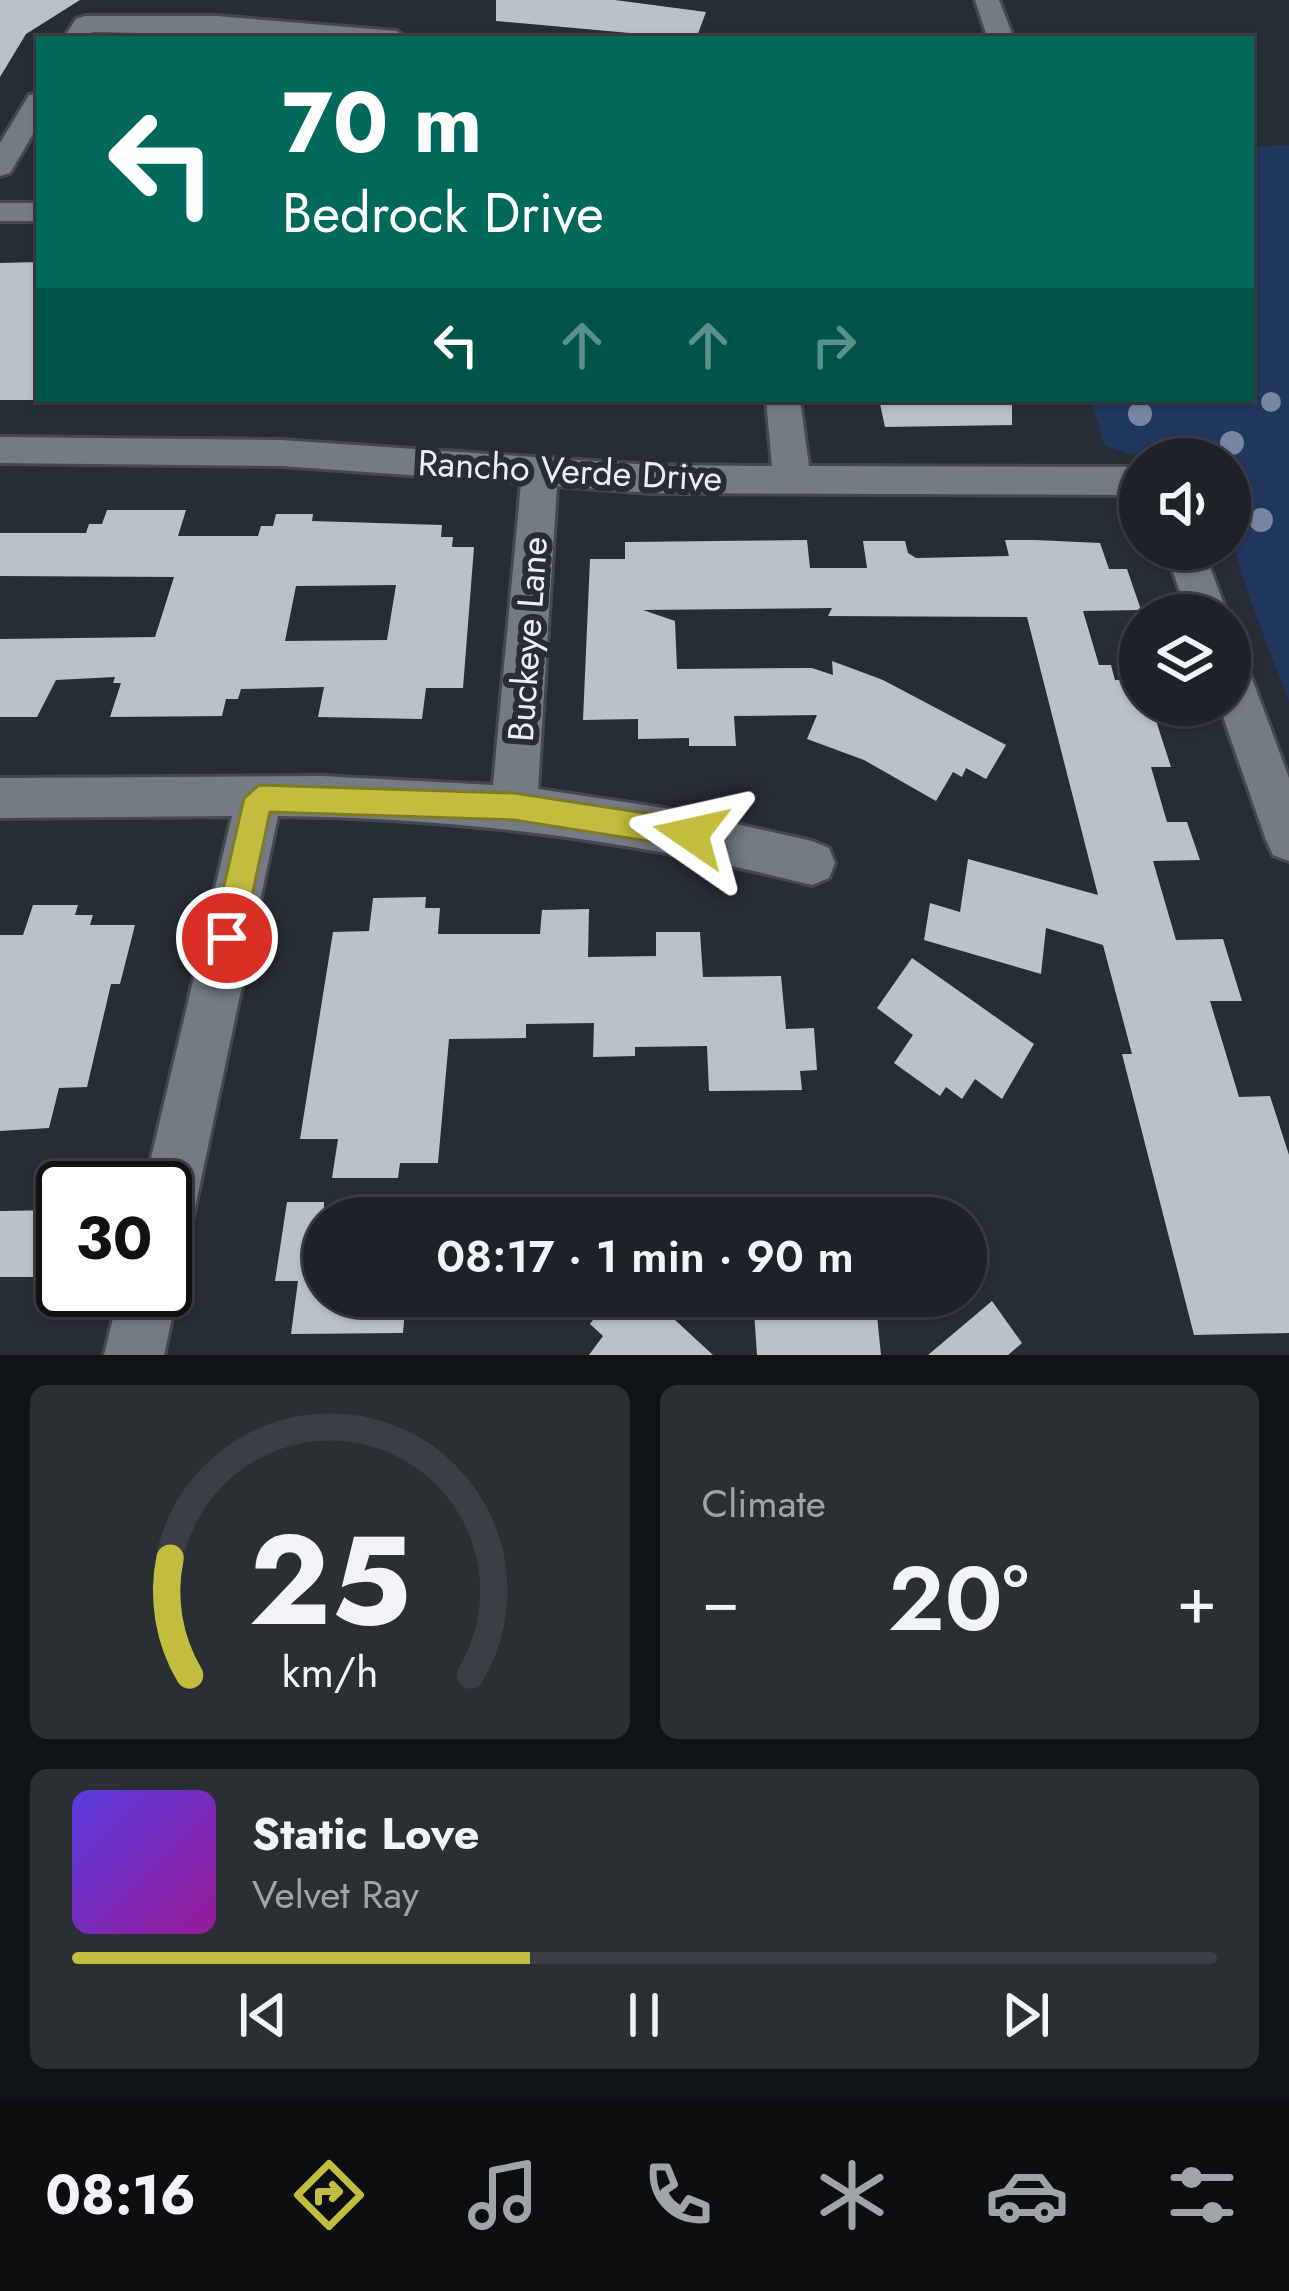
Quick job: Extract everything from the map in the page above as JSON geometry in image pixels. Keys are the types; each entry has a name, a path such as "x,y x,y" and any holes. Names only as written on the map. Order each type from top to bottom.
{"street":[{"path":"987,0 1000,36"},
{"path":"80,31 216,24 360,36"},
{"path":"0,167 36,106"},
{"path":"0,212 36,212"},
{"path":"783,402 792,481"},
{"name":"Rancho Verde Drive","path":"0,450 281,453 540,471 792,481 1119,481"},
{"name":"Buckeye Lane","path":"514,806 540,471"},
{"path":"1248,726 1289,840"},
{"path":"0,798 259,798 514,806 617,820 812,862"},
{"path":"178,1161 259,798"},
{"path":"134,1355 143,1317"}],"shaded area":[{"path":"1289,145 1289,701 1242,570 1251,570 1251,438 1119,438 1119,450 1105,446 1091,402 1254,402 1254,147"}],"building":[{"path":"0,0 80,0 26,34 0,77"},
{"path":"496,0 615,0 706,12 697,36 496,21"},
{"path":"36,262 36,400 0,400 0,263"},
{"path":"880,402 1012,402 1012,425 885,427"},
{"path":"107,510 186,510 178,536 258,536 261,526 273,526 276,514 313,514 312,521 442,525 441,537 453,537 452,547 474,547 463,688 426,688 422,719 318,717 324,687 241,689 238,699 226,699 222,716 110,717 121,683 113,683 115,677 56,680 37,717 0,717 0,639 155,637 174,577 0,576 0,533 86,533 89,524 102,524","holes":["396,585 387,640 285,641 296,586"]},
{"path":"807,540 810,568 867,568 863,541 905,541 908,553 916,558 1009,556 1005,540 1100,543 1109,569 1127,570 1136,594 1119,594 1119,610 1083,611 1099,665 1111,665 1119,680 1119,726 1158,726 1171,767 1151,767 1167,822 1187,822 1200,860 1153,861 1176,940 1223,939 1242,1001 1210,1001 1239,1097 1270,1096 1289,1155 1289,1333 1194,1335 1122,1054 1132,1054 1103,945 1046,928 1041,974 924,940 930,903 960,912 968,859 1098,895 1027,617 828,616 832,608 643,610 675,621 677,669 812,668 833,675 832,661 883,680 1006,745 986,779 966,768 962,777 953,772 936,801 864,760 807,739 817,715 734,716 736,746 689,746 689,738 638,739 638,719 583,720 590,559 625,559 625,542"},
{"path":"426,897 425,908 440,908 438,934 540,934 542,910 589,909 588,957 656,956 656,932 700,932 703,977 781,976 786,1029 814,1028 817,1070 800,1071 802,1090 709,1091 707,1046 635,1047 635,1056 593,1057 594,1023 526,1024 526,1038 449,1039 438,1163 400,1163 398,1178 332,1178 338,1139 300,1139 333,932 369,931 373,898"},
{"path":"33,905 78,905 75,915 93,915 90,925 135,925 120,984 111,984 87,1087 59,1088 49,1128 0,1131 0,935 23,935"},
{"path":"912,958 1034,1044 1002,1099 975,1079 962,1099 946,1087 940,1096 894,1063 913,1035 877,1008"},
{"path":"287,1202 303,1202 303,1317 404,1317 403,1333 291,1334 298,1281 275,1281"},
{"path":"36,1210 36,1277 0,1277 0,1211"},
{"path":"992,1301 1022,1343 1008,1355 928,1355 973,1317 987,1317"},
{"path":"595,1317 672,1317 713,1355 589,1355 603,1336 590,1324"},
{"path":"754,1317 877,1317 881,1355 757,1355"}],"route":[{"path":"227,938 259,798 514,806 691,834"}]}
